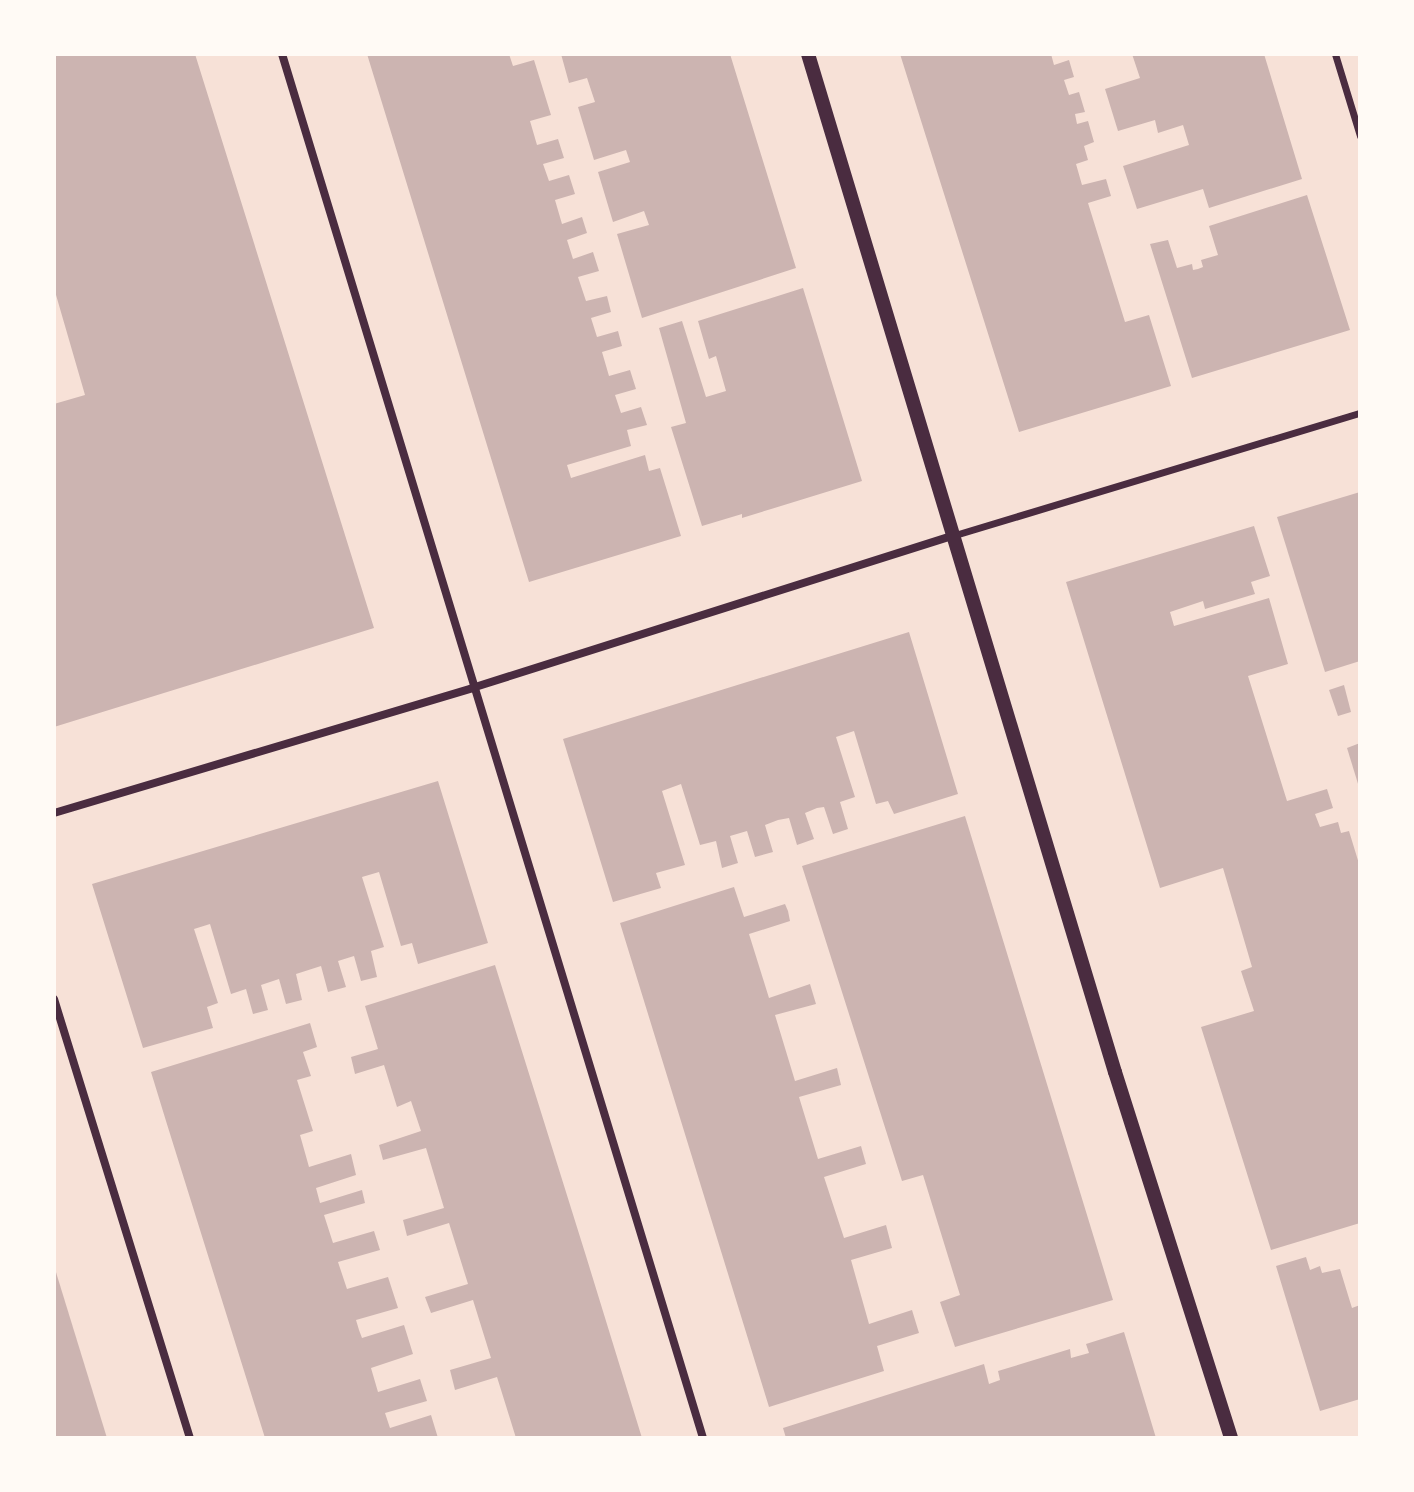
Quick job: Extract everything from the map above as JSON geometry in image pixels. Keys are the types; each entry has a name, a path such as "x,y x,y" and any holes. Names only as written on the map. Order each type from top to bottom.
{"street":[{"path":"282,54 472,688 703,1438"},
{"path":"808,54 1115,1072 1231,1438"},
{"path":"1335,54 1360,136"},
{"path":"54,813 472,688 955,535 1360,413"},
{"path":"54,999 190,1438"}],"building":[{"path":"54,54 195,54 374,628 54,727 54,404 85,395 54,288"},
{"path":"367,54 509,54 513,66 534,60 551,115 530,121 537,145 558,139 564,158 543,164 549,181 569,175 575,194 555,200 562,224 582,217 587,233 567,240 573,259 593,252 599,271 578,277 586,301 607,296 611,312 591,318 597,337 618,331 622,346 602,352 609,376 630,370 636,389 615,395 621,413 641,407 647,425 627,430 631,446 567,465 571,478 645,455 649,471 660,468 681,536 529,582"},
{"path":"561,54 730,54 796,268 642,318 617,234 649,225 644,211 613,222 598,172 630,162 626,150 594,160 578,107 595,102 587,78 569,83"},
{"path":"900,54 1051,54 1054,65 1069,60 1074,77 1064,80 1069,95 1079,92 1085,112 1075,114 1077,124 1088,121 1094,142 1084,146 1088,160 1076,164 1082,185 1106,179 1111,196 1088,203 1125,322 1149,315 1171,386 1019,432"},
{"path":"1132,54 1264,54 1302,179 1209,208 1203,189 1137,209 1123,166 1189,145 1183,125 1158,133 1155,120 1118,131 1105,89 1140,78"},
{"path":"1307,195 1350,330 1192,378 1150,244 1168,240 1177,268 1192,264 1193,270 1198,269 1203,267 1201,260 1218,255 1209,226"},
{"path":"803,288 862,481 742,518 742,514 702,526 671,427 686,423 659,328 682,321 706,397 726,391 716,356 709,359 698,321"},
{"path":"1360,492 1360,661 1325,672 1277,517"},
{"path":"1254,526 1270,576 1251,582 1255,594 1205,609 1203,601 1170,612 1174,626 1269,598 1288,664 1248,676 1287,801 1327,789 1333,808 1315,814 1320,827 1338,822 1341,833 1349,831 1360,867 1360,1223 1271,1250 1201,1027 1254,1011 1241,971 1252,967 1223,868 1160,888 1066,582"},
{"path":"909,632 958,794 894,814 888,801 876,804 854,731 836,737 855,797 840,802 848,829 833,834 824,807 817,808 805,813 814,839 797,845 789,818 778,820 765,825 773,852 755,857 747,831 730,836 738,863 722,868 716,841 700,845 681,784 662,791 685,865 656,873 661,888 613,902 563,739"},
{"path":"1344,685 1351,712 1338,716 1329,690"},
{"path":"1360,743 1360,787 1359,787 1347,748"},
{"path":"438,781 488,943 418,964 412,943 401,946 379,872 362,877 384,947 371,951 377,977 361,981 354,956 338,961 346,987 328,992 321,966 296,974 302,1000 286,1004 279,979 261,985 268,1010 253,1014 246,989 231,994 210,924 194,929 218,1003 207,1007 213,1028 143,1048 92,884"},
{"path":"965,816 1113,1300 955,1347 940,1302 960,1295 923,1175 902,1181 802,866"},
{"path":"734,887 744,917 785,904 788,911 790,921 749,934 769,998 810,984 816,1004 775,1015 795,1081 837,1068 841,1085 799,1097 818,1159 861,1146 866,1164 824,1177 844,1238 886,1225 892,1248 851,1260 869,1324 912,1310 919,1333 877,1346 884,1371 769,1407 620,923"},
{"path":"495,965 642,1438 516,1438 497,1377 455,1390 450,1370 491,1358 473,1300 431,1313 425,1297 468,1284 449,1223 407,1236 403,1220 444,1208 426,1148 383,1160 379,1145 421,1131 411,1101 397,1107 384,1065 355,1074 351,1057 378,1049 365,1006"},
{"path":"310,1023 317,1047 303,1052 311,1076 297,1080 313,1131 300,1135 309,1167 351,1154 356,1175 316,1188 320,1203 362,1190 365,1203 324,1215 333,1243 374,1231 380,1250 338,1262 347,1289 388,1277 398,1308 356,1320 359,1330 362,1338 404,1325 413,1354 371,1368 378,1392 420,1379 427,1401 385,1413 390,1428 431,1415 438,1438 265,1438 166,1121 151,1072"},
{"path":"1306,1257 1310,1270 1320,1266 1322,1273 1340,1269 1352,1308 1360,1305 1360,1399 1320,1411 1276,1266"},
{"path":"55,1269 107,1438 54,1438"},
{"path":"1124,1332 1156,1438 786,1438 783,1428 984,1364 989,1384 1000,1380 998,1371 1070,1349 1071,1358 1089,1353 1086,1344"}]}
